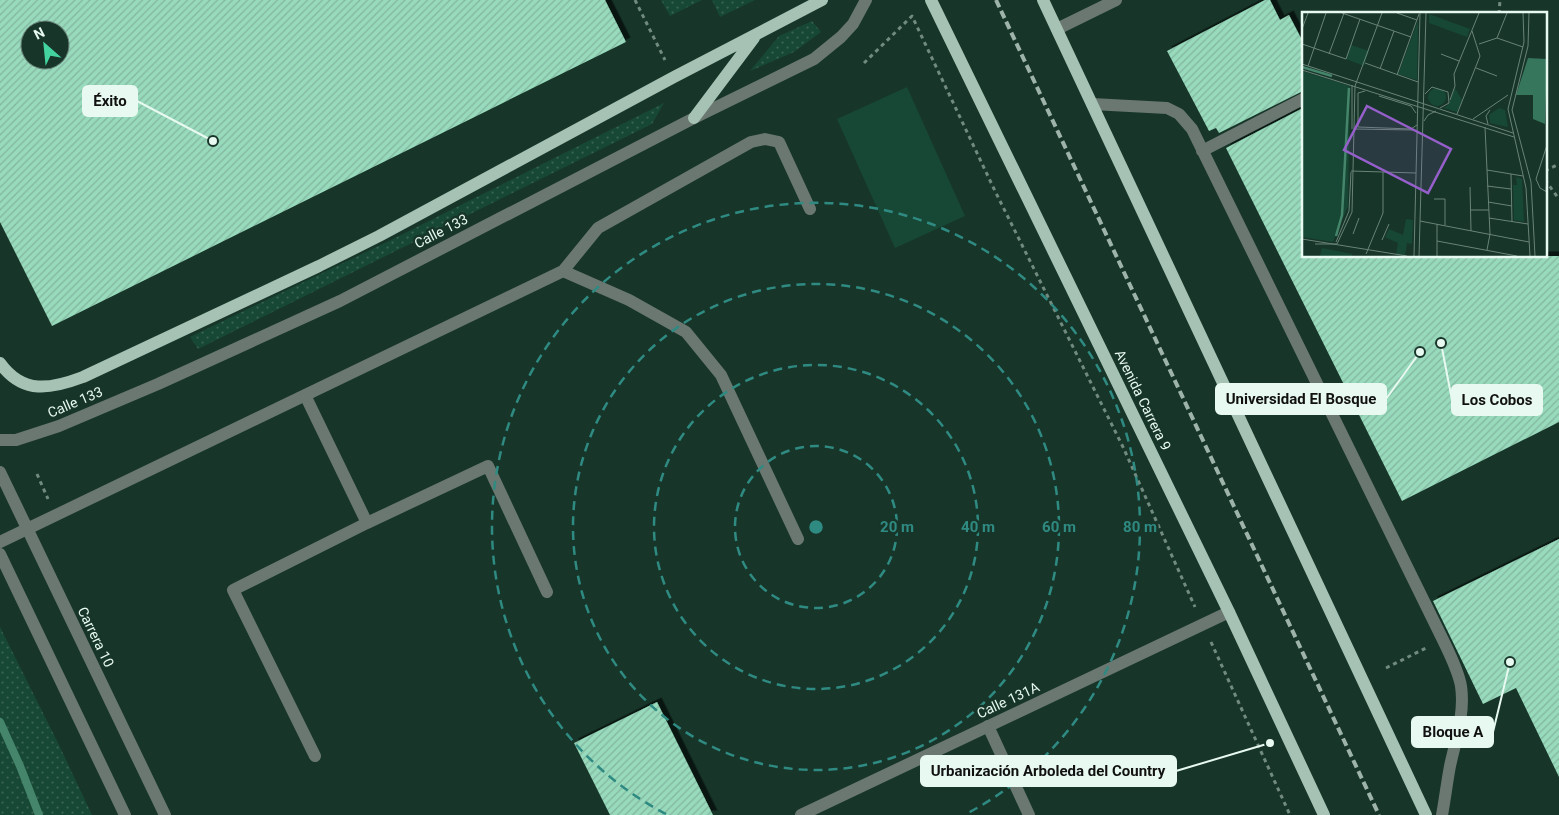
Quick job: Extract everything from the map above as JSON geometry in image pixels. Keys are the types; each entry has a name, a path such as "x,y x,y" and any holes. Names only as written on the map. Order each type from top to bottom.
{"main road":[{"path":"0,363 27,386 45,387 61,385 83,377 320,266 379,236 674,77 822,0"},
{"name":"Avenida Carrera 9","path":"931,0 1229,612 1324,815"},
{"path":"1043,0 1426,815"},
{"path":"694,118 755,36"}],"street":[{"name":"Calle 133","path":"0,440 16,440 59,426 158,384 340,300 694,118 814,59 841,37 853,24 866,0"},
{"path":"1057,29 1116,0"},
{"path":"1202,151 1302,100"},
{"path":"1092,104 1167,108 1180,114 1192,129 1456,667 1462,702 1461,718 1442,815"},
{"path":"0,542 562,272 598,228 751,142 765,139 779,142 810,209"},
{"path":"562,272 629,300 686,332 721,375 798,539"},
{"path":"306,395 368,523"},
{"path":"315,756 233,590 488,466 547,592"},
{"name":"Carrera 10","path":"0,472 164,815"},
{"path":"0,554 125,815"},
{"name":"Calle 131A","path":"801,815 1229,612"},
{"path":"988,726 1029,815"}],"path":[{"path":"635,0 674,77"},
{"path":"864,63 912,16 995,191 1123,448 1290,815"},
{"path":"1546,170 1559,164"},
{"path":"1546,181 1559,199"},
{"path":"37,474 56,515"},
{"path":"1386,668 1443,640"}],"green space":[{"path":"661,0 702,0 670,16"},
{"path":"712,0 755,0 720,17"},
{"path":"812,21 821,32 794,52 750,71 779,36"},
{"path":"907,87 965,216 895,248 837,119"},
{"path":"664,103 652,124 198,349 190,337 397,237"},
{"path":"0,627 59,745 92,815 0,815"}],"building":[{"path":"0,0 605,0 626,42 52,326 0,222"},
{"path":"1265,0 1270,0 1280,20 1289,15 1302,40 1302,92 1219,133 1216,128 1209,131 1167,51"},
{"path":"1302,109 1302,258 1546,258 1546,256 1559,256 1559,422 1402,501 1226,148"},
{"path":"1559,539 1559,777 1516,688 1483,704 1433,601"},
{"path":"657,702 713,815 610,815 574,743"}],"waterway":[{"path":"0,722 39,815"}],"railway":[{"path":"996,0 1379,815"}],"place":[{"name":"Éxito","path":"213,141"},
{"name":"Los Cobos","path":"1441,343"},
{"name":"Universidad El Bosque","path":"1420,352"},
{"name":"Bloque A","path":"1510,662"},
{"name":"Urbanización Arboleda del Country","path":"1270,743"}]}
